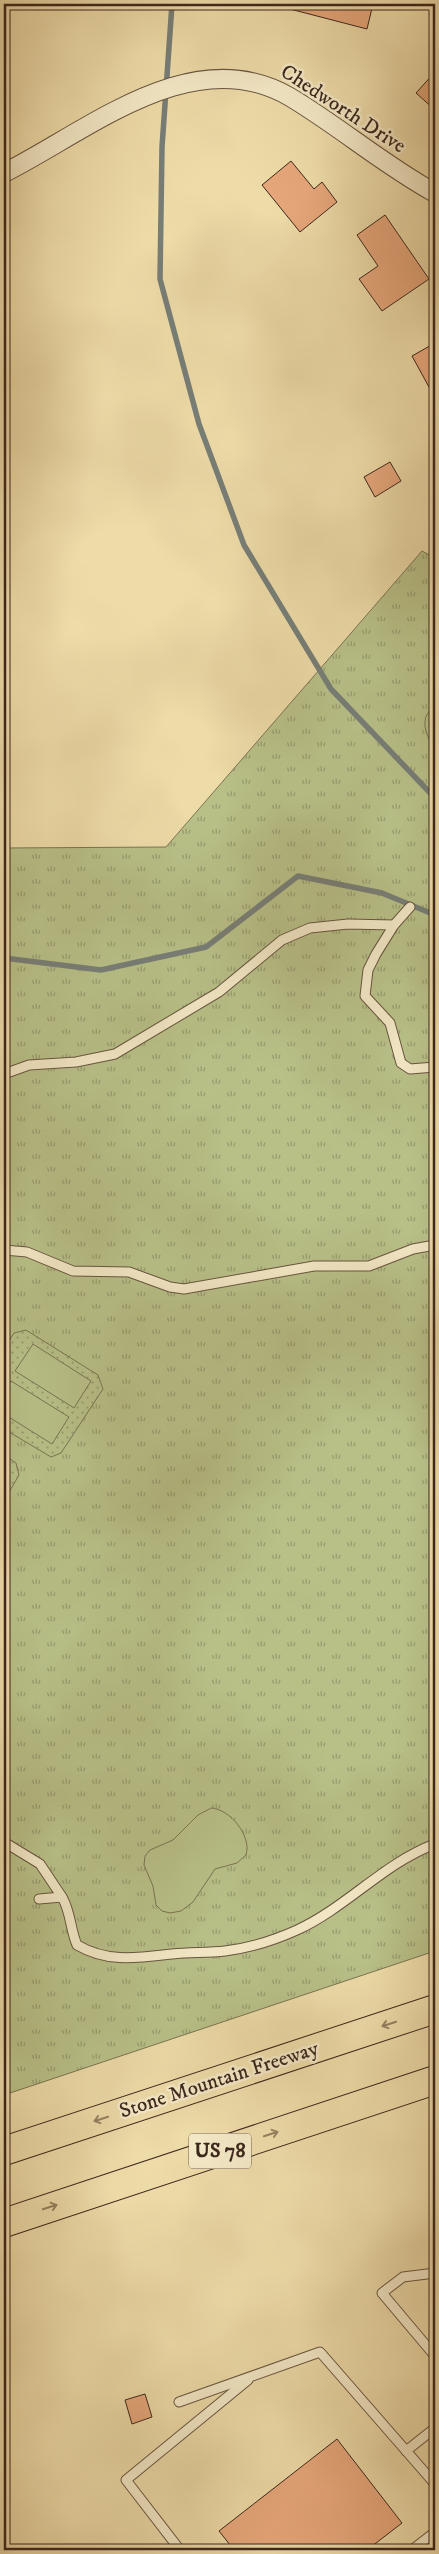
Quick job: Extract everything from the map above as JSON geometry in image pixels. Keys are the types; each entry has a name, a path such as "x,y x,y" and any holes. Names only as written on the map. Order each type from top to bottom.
{"highway":[{"name":"Stone Mountain Freeway","path":"4,2151 435,2009"},
{"name":"US 78","path":"4,2223 435,2080"}],"street":[{"name":"Chedworth Drive","path":"4,173 134,100 188,83 224,78 257,81 289,97 409,179 435,193"}],"lane":[{"path":"410,907 394,924 368,970 365,996 390,1023 401,1063 410,1069 435,1067"},
{"path":"4,1074 28,1065 76,1062 115,1054 219,992 282,940 310,928 348,924 394,924"},
{"path":"4,1250 28,1252 73,1271 129,1272 170,1287 184,1290 314,1266 369,1266 413,1249 435,1245"},
{"path":"4,1842 40,1864 67,1904 72,1934 76,1945 98,1955 116,1959 223,1951 258,1944 297,1930 357,1892 404,1858 435,1844"},
{"path":"39,1899 62,1897"},
{"path":"435,2273 403,2277 382,2293 435,2356"},
{"path":"180,2402 320,2352 435,2484"},
{"path":"180,2550 126,2480 254,2375"},
{"path":"406,2451 435,2428"},
{"path":"412,2550 435,2532"}],"green space":[{"path":"422,551 435,558 435,1951 4,2095 4,848 166,847"},
{"path":"435,707 435,750 429,739 425,722 426,716"},
{"path":"26,1330 98,1375 103,1389 61,1453 51,1457 4,1429 4,1349 14,1333"},
{"path":"33,1344 91,1381 74,1408 15,1371"},
{"path":"11,1381 69,1417 52,1444 4,1414 4,1392"},
{"path":"4,1455 16,1463 19,1475 4,1501"},
{"path":"211,1808 225,1813 238,1825 246,1840 246,1855 237,1863 215,1869 193,1902 181,1911 170,1913 162,1911 156,1905 153,1886 144,1865 145,1856 150,1850 173,1840 198,1815"}],"building":[{"path":"291,4 373,4 367,29 290,9"},
{"path":"435,72 435,110 416,93"},
{"path":"291,161 314,189 322,182 337,202 300,232 262,185"},
{"path":"385,215 429,279 382,311 359,279 378,266 357,235"},
{"path":"435,343 435,398 412,356"},
{"path":"390,462 401,481 375,497 364,477"},
{"path":"145,2394 152,2417 132,2424 125,2400"},
{"path":"337,2439 402,2523 367,2550 234,2550 219,2531"}],"waterway":[{"path":"172,4 162,147 160,279 199,424 244,545 331,689 435,798"},
{"path":"4,958 101,970 206,947 298,876 382,893 435,915"}]}
